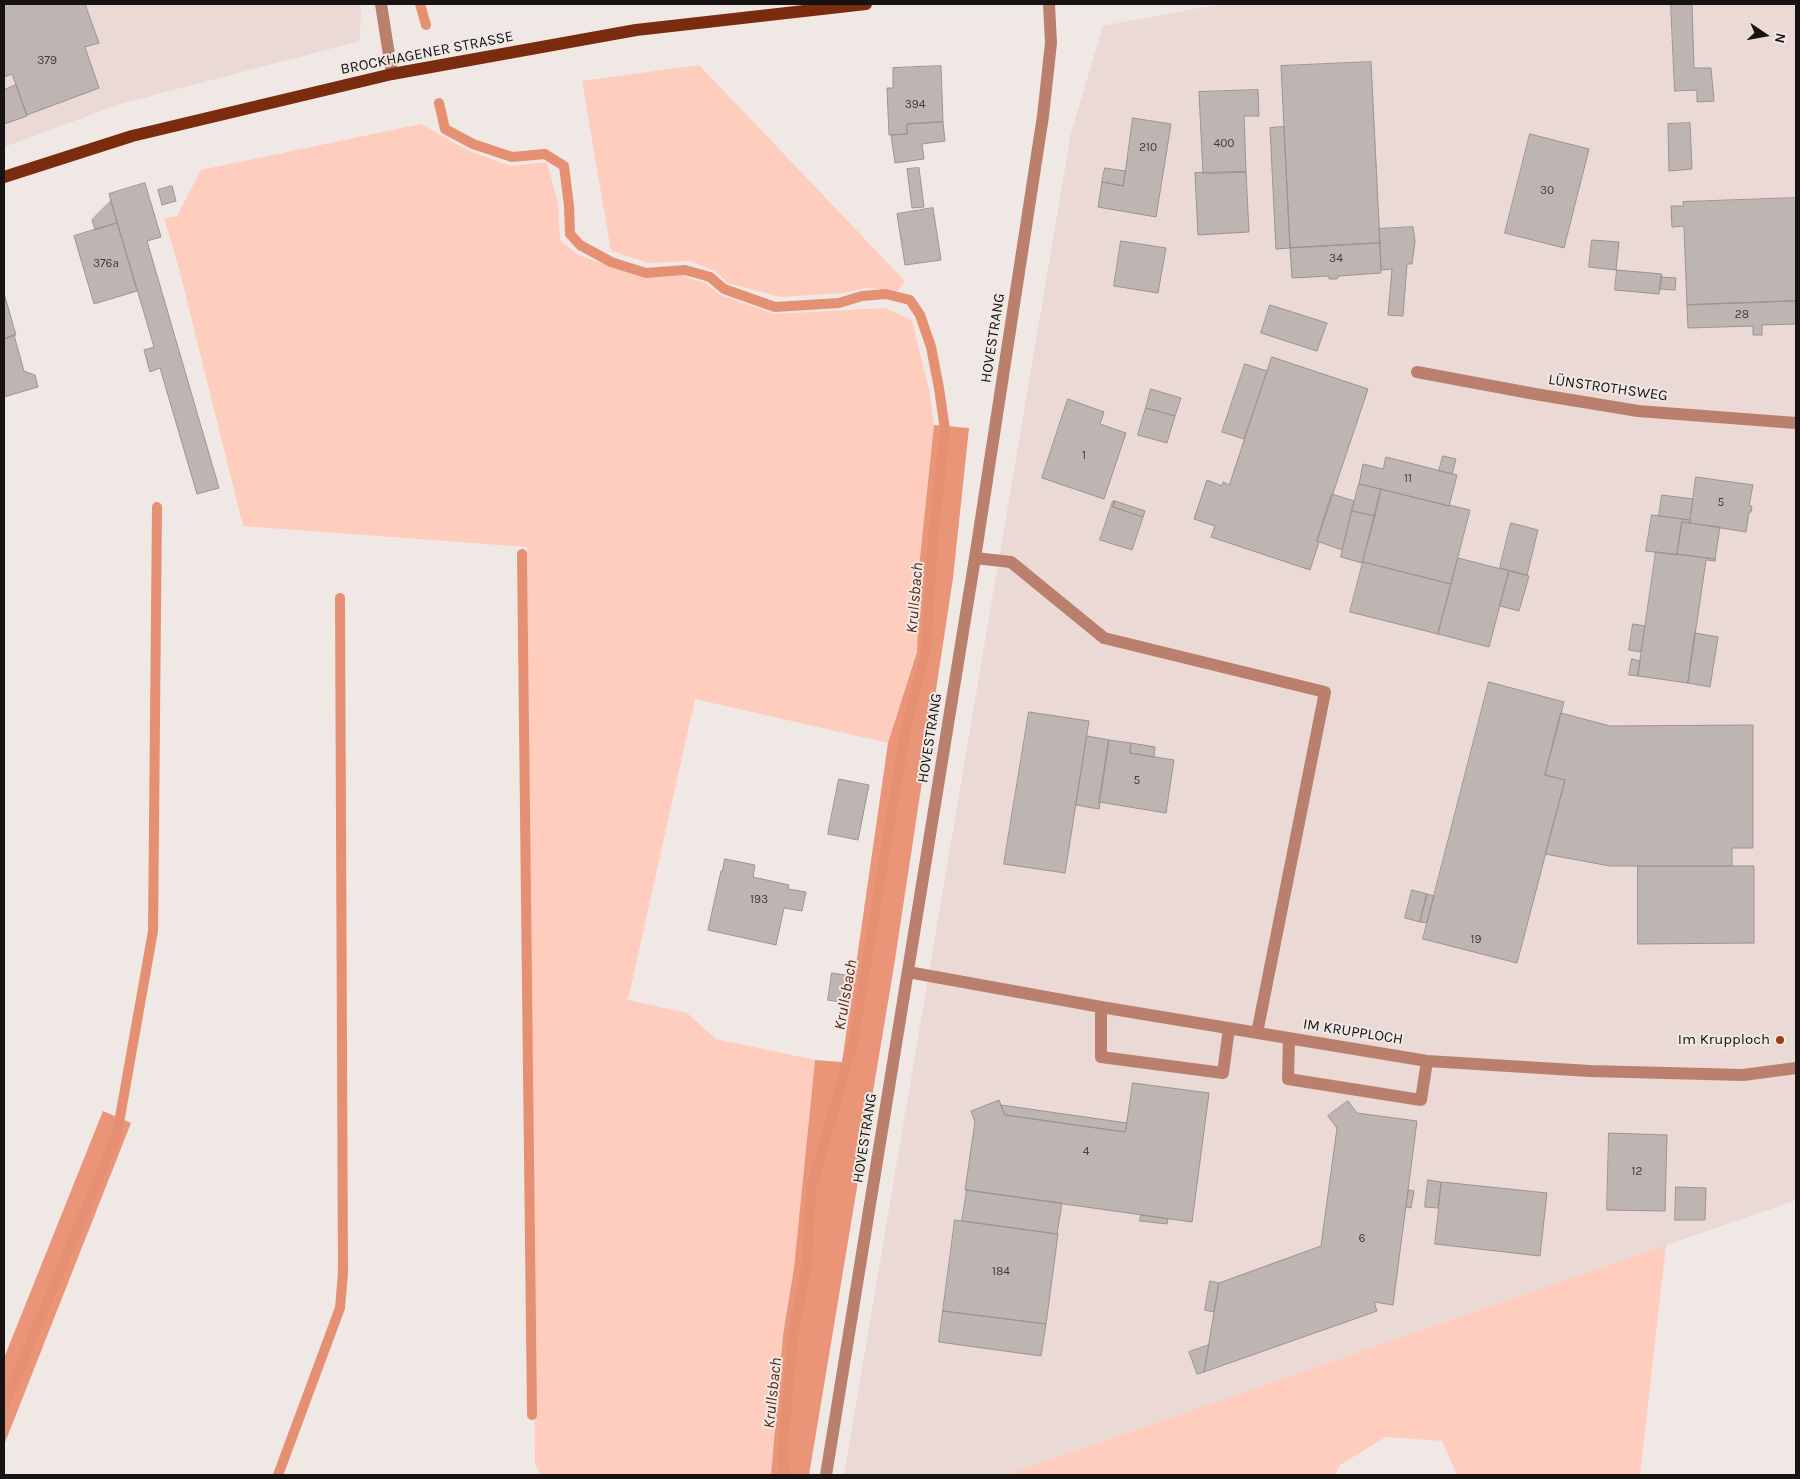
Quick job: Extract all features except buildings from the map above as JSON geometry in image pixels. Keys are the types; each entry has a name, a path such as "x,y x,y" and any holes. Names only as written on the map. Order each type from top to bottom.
{"main road":[{"name":"BROCKHAGENER STRASSE","path":"4,177 132,136 392,74 636,30 866,4"}],"street":[{"path":"381,4 392,74"},
{"name":"HOVESTRANG","path":"826,1475 975,558 1043,116 1051,43 1049,4"},
{"name":"LÜNSTROTHSWEG","path":"1417,372 1638,411 1796,423"},
{"path":"975,558 1011,562 1104,638 1325,692 1257,1033"},
{"name":"IM KRUPPLOCH","path":"908,972 1101,1007 1427,1061 1590,1071 1743,1075 1796,1068"},
{"path":"1101,1007 1101,1058 1223,1073 1228,1028"},
{"path":"1289,1038 1288,1079 1421,1100 1427,1061"}],"shaded area":[{"path":"4,4 361,4 360,41 120,104 4,147"},
{"path":"1220,4 1796,4 1796,1200 1006,1475 844,1475 1071,133 1103,26"},
{"path":"699,65 905,281 898,291 864,288 844,293 780,297 728,283 715,271 690,261 649,263 611,251 582,81"},
{"path":"421,124 469,151 511,166 547,162 558,204 560,240 578,255 643,278 683,276 705,283 720,295 774,314 885,308 912,320 929,389 934,425 920,558 917,652 888,743 695,699 628,1000 687,1013 716,1039 815,1060 794,1268 783,1335 771,1475 540,1475 535,1463 527,547 243,526 180,272 164,218 177,216 201,170"},
{"path":"934,425 969,428 953,578 894,966 809,1475 771,1475 783,1335 794,1268 815,1060 842,1062 888,743 917,652 920,558"},
{"path":"103,1111 131,1123 4,1445 4,1358"},
{"path":"1666,1245 1640,1475 1457,1475 1442,1441 1386,1437 1340,1465 1335,1475 1006,1475"}],"waterway":[{"name":"Krullsbach","path":"420,4 426,25"},
{"name":"Krullsbach","path":"439,103 445,129 473,144 512,157 545,154 564,166 570,234 580,245 611,262 646,273 685,270 710,277 724,289 775,307 839,303 862,296 886,294 910,300 920,315 931,347 945,430 933,537 926,650 905,733 854,1038 811,1190 807,1264 793,1336 782,1455 785,1475"},
{"path":"4,1406 117,1134 153,931 157,507"},
{"path":"522,554 532,1415"},
{"path":"278,1475 340,1308 343,1273 340,598"}],"place":[{"name":"Im Krupploch","path":"1780,1040"}]}
